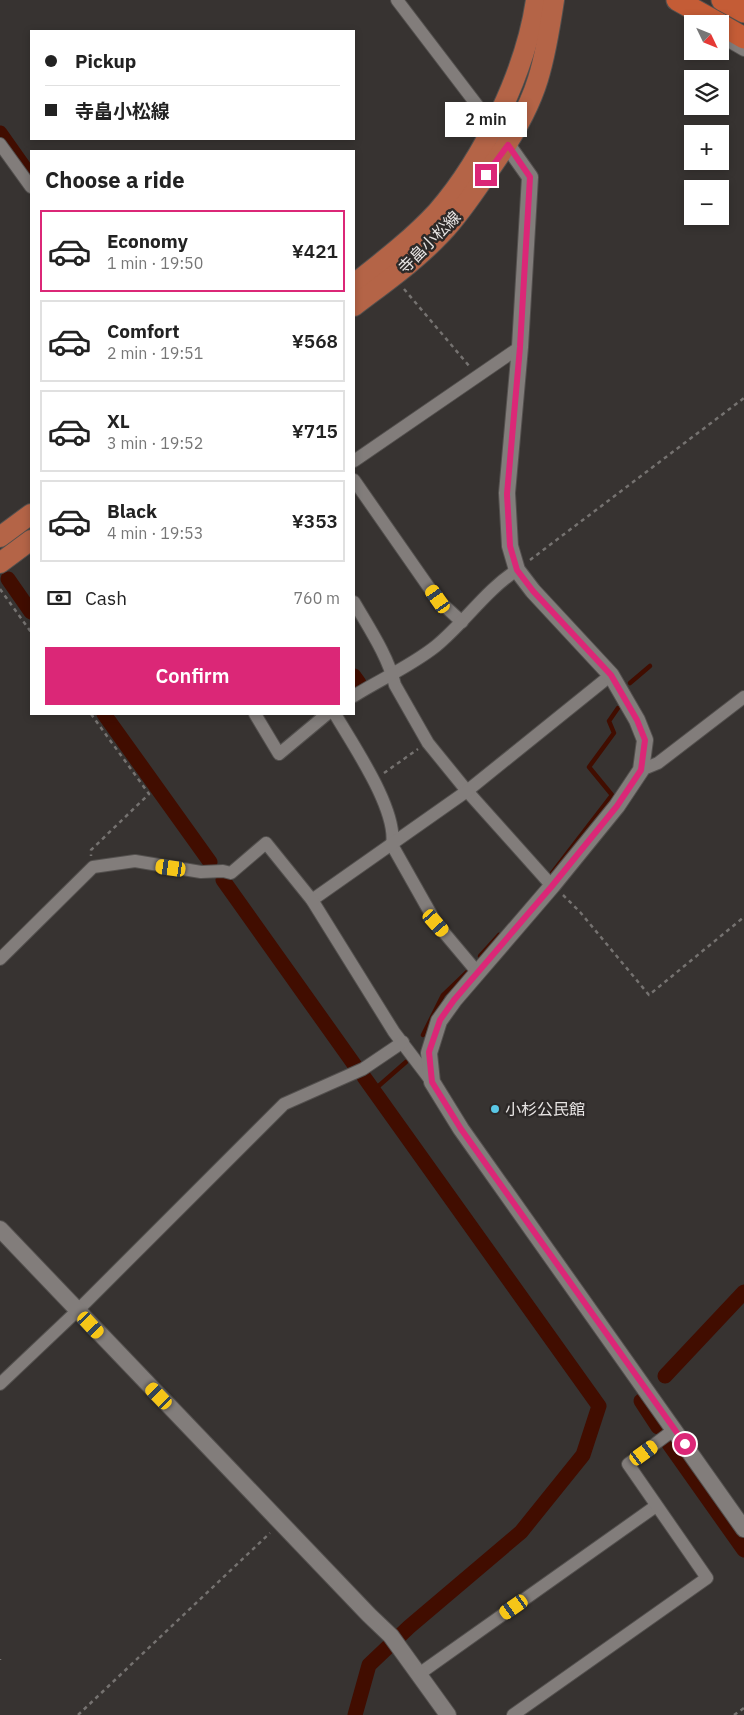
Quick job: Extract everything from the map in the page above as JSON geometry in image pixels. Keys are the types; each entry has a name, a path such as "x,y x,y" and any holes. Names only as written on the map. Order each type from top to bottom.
{"highway":[{"path":"678,0 704,15"},
{"path":"722,0 744,12"},
{"path":"729,29 744,38"}],"main road":[{"name":"寺畠小松線","path":"355,283 409,240 437,212 468,169 506,100 529,34 536,0"},
{"name":"寺畠小松線","path":"355,305 393,277 442,234 462,210 508,145 523,117 538,80 554,0"},
{"path":"0,537 30,515"},
{"path":"0,564 30,541"}],"street":[{"path":"398,0 530,177 520,347 507,494 510,546 517,570 533,591 611,675 637,720 645,740 641,770 617,806 552,886 454,1000 440,1020 429,1052 432,1082"},
{"path":"678,0 691,15"},
{"path":"729,41 744,50"},
{"path":"0,144 30,186"},
{"path":"355,460 520,347"},
{"path":"355,481 438,599 462,622"},
{"path":"355,695 392,675 435,647 504,579 517,570"},
{"path":"355,604 376,641 392,675 394,685 428,743 467,791 552,886"},
{"path":"312,900 467,791 611,675"},
{"path":"641,770 658,763 744,697"},
{"path":"256,715 280,754 326,715"},
{"path":"336,715 378,788 394,834 392,845 436,923 478,973"},
{"path":"0,959 93,867 135,861 201,872 224,871 231,873 266,843 312,900 394,1032 432,1082 461,1129 744,1529"},
{"path":"0,1384 78,1311 284,1104 363,1070 403,1042"},
{"path":"0,1229 394,1640 448,1715"},
{"path":"513,1715 707,1578 628,1464 675,1430"},
{"path":"419,1674 656,1506"}],"path":[{"path":"393,277 477,376"},
{"path":"517,570 744,398"},
{"path":"0,589 30,631"},
{"path":"92,715 150,794 91,850 93,867"},
{"path":"373,780 428,743"},
{"path":"552,886 580,912 649,995 744,917"},
{"path":"78,1715 280,1523"},
{"path":"734,1715 744,1708"}],"waterway":[{"path":"0,133 30,176"},
{"path":"8,579 30,611"},
{"path":"630,683 650,666"},
{"path":"355,677 359,683"},
{"path":"552,873 612,795 589,767 614,733 609,721 618,708"},
{"path":"105,715 210,862"},
{"path":"223,880 356,1067"},
{"path":"480,956 499,935"},
{"path":"423,1035 443,995 467,972"},
{"path":"374,1090 406,1062"},
{"path":"355,1715 369,1665 409,1627 521,1532 583,1455 599,1406 364,1077"},
{"path":"665,1376 744,1292"},
{"path":"641,1401 658,1427"},
{"path":"669,1444 744,1550"}],"place":[{"name":"小杉公民館","path":"495,1109"}],"route":[{"path":"486,175 508,145 530,177 520,347 507,494 510,546 517,570 533,591 611,675 637,720 645,740 641,770 617,806 552,886 454,1000 440,1020 429,1052 432,1082 461,1129 685,1444"}]}
